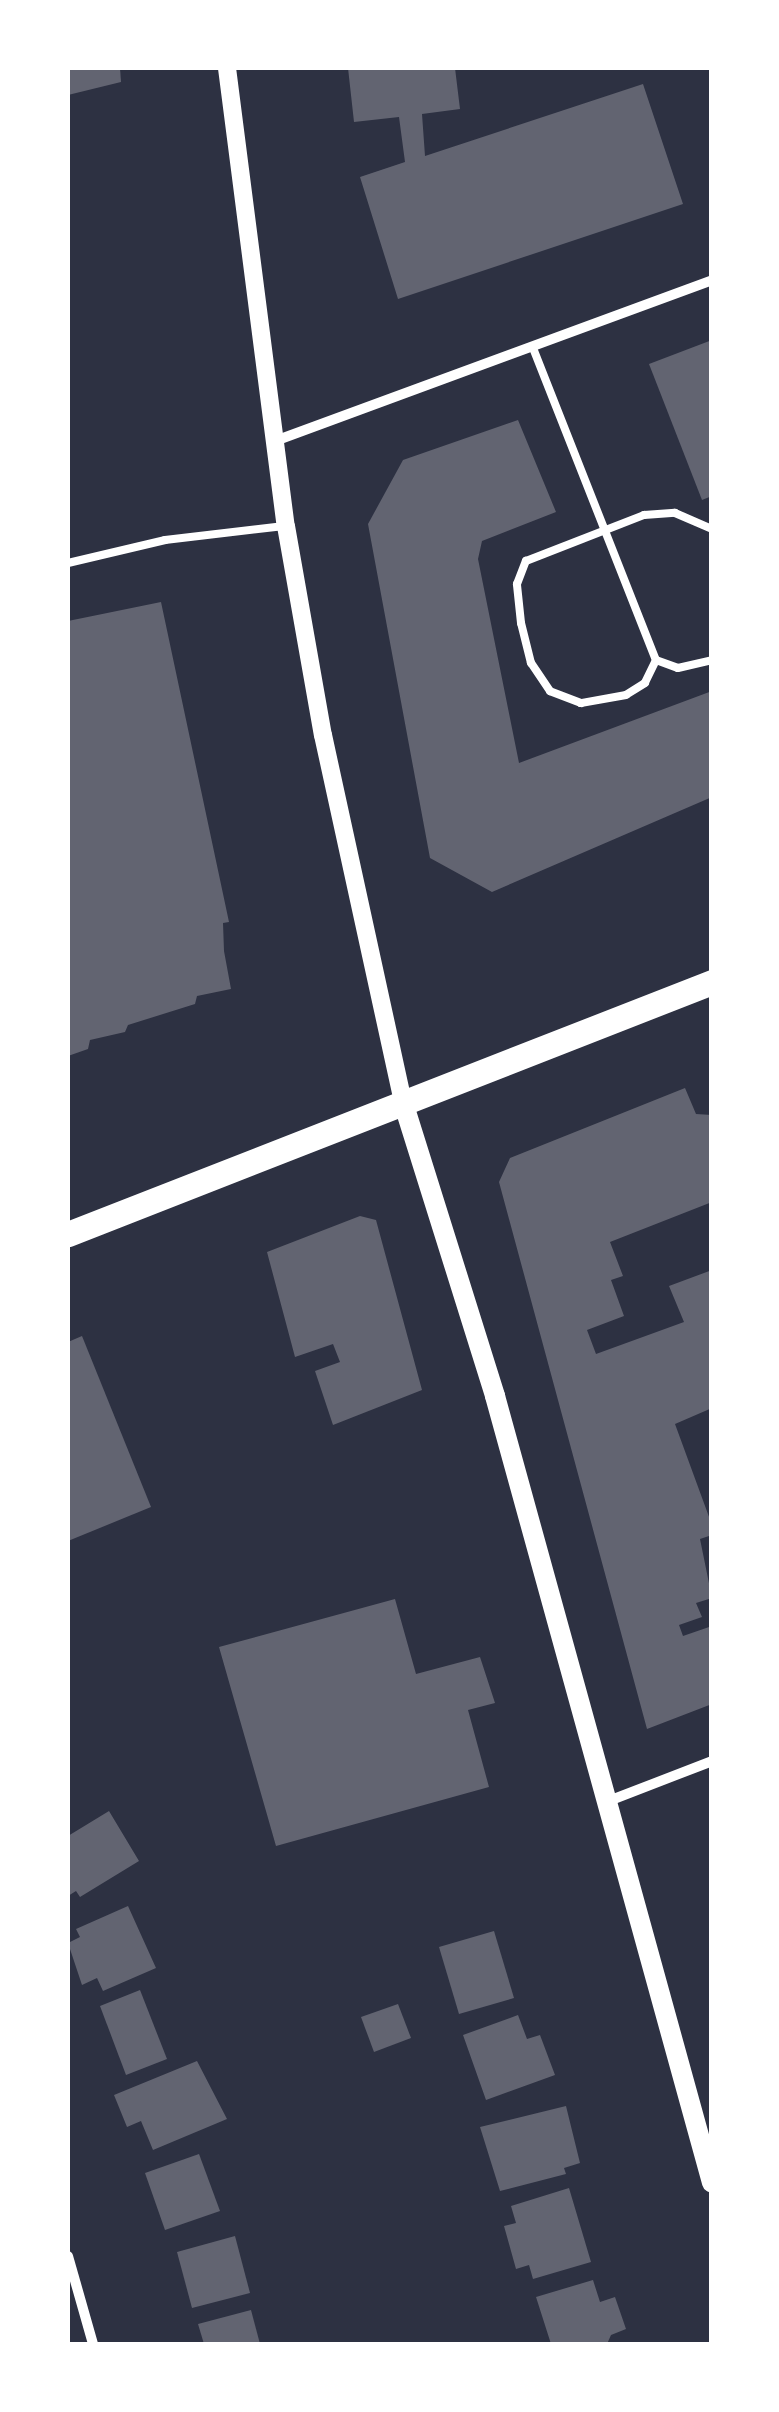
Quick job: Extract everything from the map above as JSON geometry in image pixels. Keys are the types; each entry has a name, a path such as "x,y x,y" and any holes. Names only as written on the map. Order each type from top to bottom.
{"main road":[{"path":"68,1234 712,982"},
{"path":"403,1102 495,1396 712,2183"}],"street":[{"path":"228,68 286,526 323,735 403,1102"},
{"path":"275,442 712,280"},
{"path":"605,1803 712,1761"},
{"path":"68,2256 92,2344"}],"lane":[{"path":"533,348 604,528 656,660 645,682 626,695 581,702 550,690 530,664 517,584 526,561 604,528 675,513 712,528"},
{"path":"68,564 165,540 286,526"},
{"path":"656,660 678,668 712,660"}],"building":[{"path":"68,68 120,68 121,82 68,95"},
{"path":"348,68 455,68 460,109 422,114 425,156 643,84 683,204 398,299 360,177 405,162 399,117 354,122"},
{"path":"712,340 712,496 702,500 649,364"},
{"path":"518,420 556,512 482,541 478,559 519,763 712,691 712,797 492,892 430,858 368,524 403,460"},
{"path":"161,602 229,922 223,923 231,989 197,996 195,1004 128,1025 125,1032 90,1040 88,1049 68,1056 68,621"},
{"path":"685,1088 696,1114 712,1115 712,1202 610,1242 623,1276 611,1280 624,1316 587,1330 596,1354 684,1322 669,1286 712,1270 712,1408 675,1424 712,1525 712,1535 700,1539 712,1598 696,1603 702,1617 679,1625 683,1636 712,1626 712,1704 647,1729 499,1182 510,1158"},
{"path":"360,1216 376,1220 422,1390 333,1425 315,1371 340,1362 333,1344 295,1357 267,1252"},
{"path":"82,1336 151,1507 68,1541 68,1342"},
{"path":"395,1599 416,1674 480,1657 495,1703 468,1710 489,1787 276,1846 219,1647"},
{"path":"109,1811 139,1861 80,1897 76,1891 68,1896 68,1836"},
{"path":"128,1906 156,1968 103,1991 97,1978 82,1985 68,1943 80,1937 76,1929"},
{"path":"494,1931 514,1998 459,2014 439,1947"},
{"path":"140,1990 167,2059 126,2075 100,2006"},
{"path":"398,2004 411,2038 374,2052 361,2017"},
{"path":"518,2015 527,2039 540,2035 555,2075 486,2100 463,2035"},
{"path":"197,2061 227,2119 153,2150 141,2121 127,2127 114,2095"},
{"path":"566,2106 580,2163 564,2168 566,2174 500,2191 480,2127"},
{"path":"199,2154 220,2211 165,2230 145,2173"},
{"path":"569,2188 591,2262 533,2279 529,2265 516,2269 504,2226 516,2223 511,2206"},
{"path":"235,2236 250,2293 192,2308 177,2252"},
{"path":"593,2280 600,2302 615,2297 626,2329 611,2335 607,2344 551,2344 536,2297"},
{"path":"251,2310 260,2344 204,2344 198,2324"}]}
